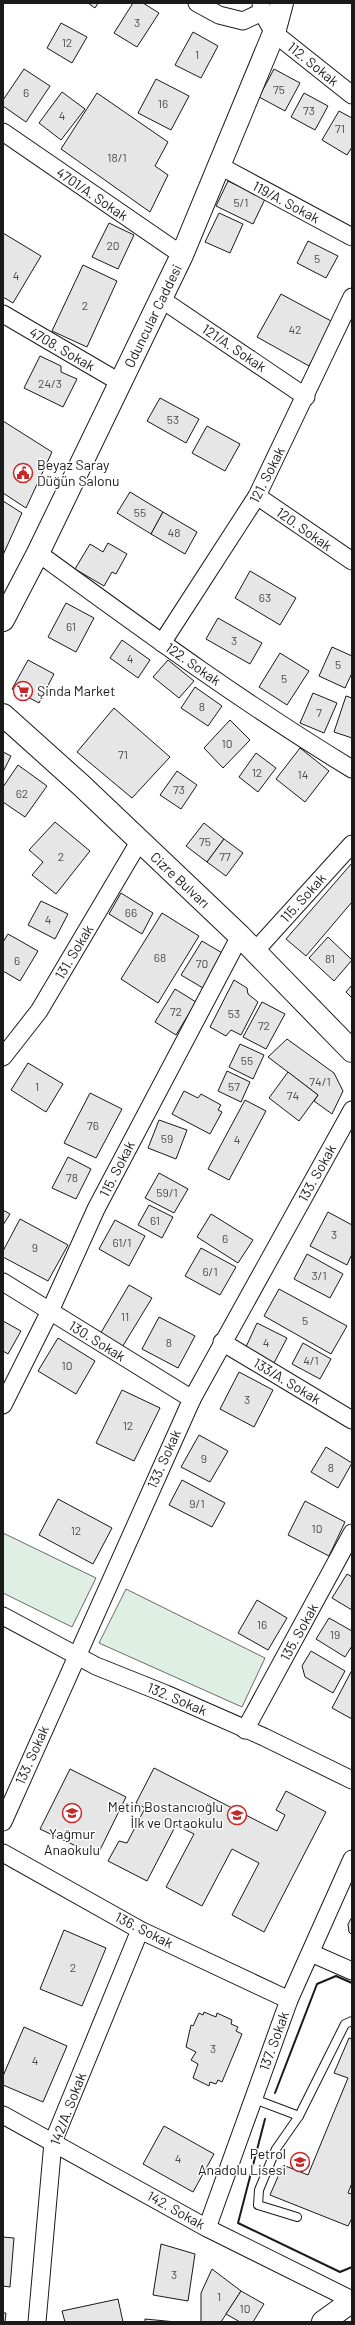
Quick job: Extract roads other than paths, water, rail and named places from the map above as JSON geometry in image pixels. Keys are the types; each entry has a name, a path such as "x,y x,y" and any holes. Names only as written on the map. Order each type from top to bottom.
{"street":[{"path":"197,3 219,15 243,21 262,8 274,33"},
{"name":"Oduncular Caddesi","path":"3,620 38,553 182,256 274,33 282,3"},
{"name":"112. Sokak","path":"274,33 352,95"},
{"name":"4701/A. Sokak","path":"3,132 182,256"},
{"name":"119/A. Sokak","path":"220,166 352,237"},
{"name":"121. Sokak","path":"162,643 257,496 306,397 352,297"},
{"name":"121/A. Sokak","path":"162,299 306,397"},
{"name":"4708. Sokak","path":"3,314 121,383"},
{"name":"120. Sokak","path":"257,496 352,561"},
{"name":"122. Sokak","path":"38,553 162,643 285,728 352,769"},
{"name":"Cizre Bulvarı","path":"3,715 82,784 139,842 240,936 352,1051"},
{"name":"131. Sokak","path":"3,1058 39,1011 139,842"},
{"name":"115. Sokak","path":"255,951 352,844"},
{"name":"115. Sokak","path":"3,1406 50,1311 96,1209 240,936"},
{"name":"133. Sokak","path":"3,1822 192,1399 222,1342 352,1110"},
{"name":"130. Sokak","path":"3,1282 192,1399"},
{"name":"133/A. Sokak","path":"222,1342 352,1420"},
{"name":"135. Sokak","path":"245,1730 352,1534"},
{"name":"132. Sokak","path":"3,1616 96,1666 166,1694 352,1780"},
{"name":"136. Sokak","path":"3,1853 140,1930 289,2000"},
{"name":"137. Sokak","path":"207,2228 289,2000 352,1859"},
{"name":"142/A. Sokak","path":"37,2322 52,2142 140,1930"},
{"path":"311,1953 352,1971"},
{"name":"142. Sokak","path":"3,2115 207,2228 352,2300"},
{"path":"324,2322 352,2300"}],"lane":[{"path":"297,2217 258,2205 260,2190 276,2149 299,2116 345,2024 352,2021"},
{"path":"254,2099 299,2116"}],"place":[{"name":"Beyaz Saray Düğün Salonu","path":"23,473"},
{"name":"Şinda Market","path":"23,691"},
{"name":"Yağmur Anaokulu","path":"72,1813"},
{"name":"Metin Bostancıoğlu İlk ve Ortaokulu","path":"237,1815"},
{"name":"Petrol Anadolu Lisesi","path":"300,2162"}]}
